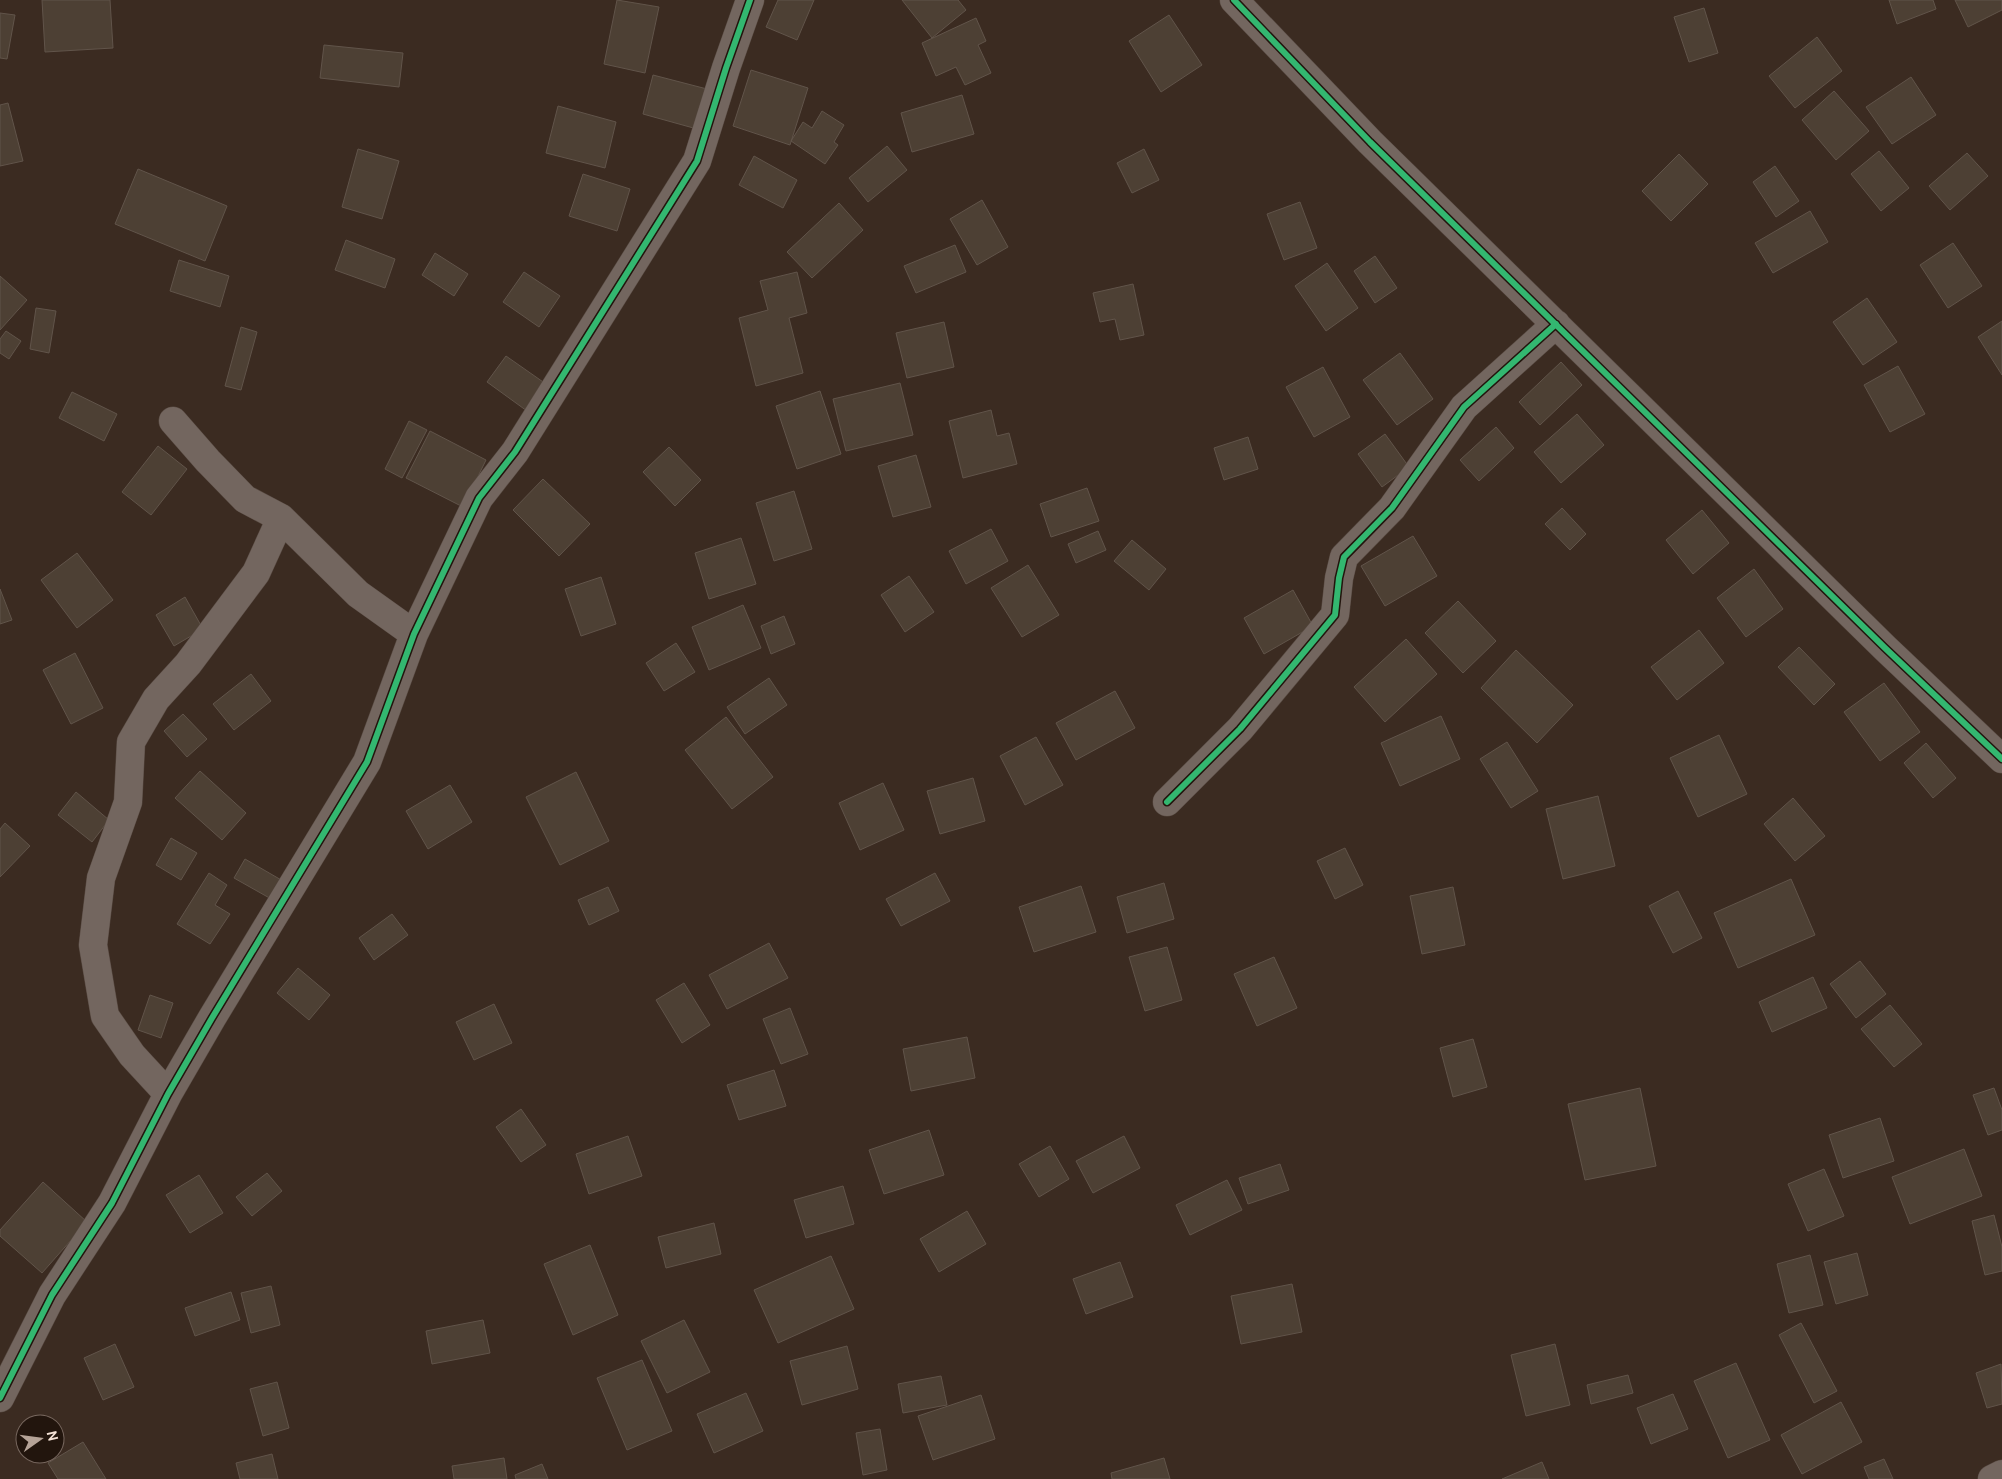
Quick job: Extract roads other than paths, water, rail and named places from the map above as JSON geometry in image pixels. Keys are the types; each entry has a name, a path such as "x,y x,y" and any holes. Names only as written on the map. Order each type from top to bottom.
{"street":[{"path":"0,1398 52,1295 112,1203 168,1094 367,762 414,634 479,498 515,452 697,161 750,0"},
{"path":"1234,0 1370,142 1885,648 2002,759"},
{"path":"1167,802 1240,730 1334,615 1344,557 1392,508 1464,407 1556,324"},
{"path":"173,421 245,499 281,518 358,594 414,634"},
{"path":"168,1094 132,1055 105,1016 93,945 101,878 128,802 130,742 156,699 188,664 256,573 281,518"},
{"path":"1992,1479 2002,1474"}]}
